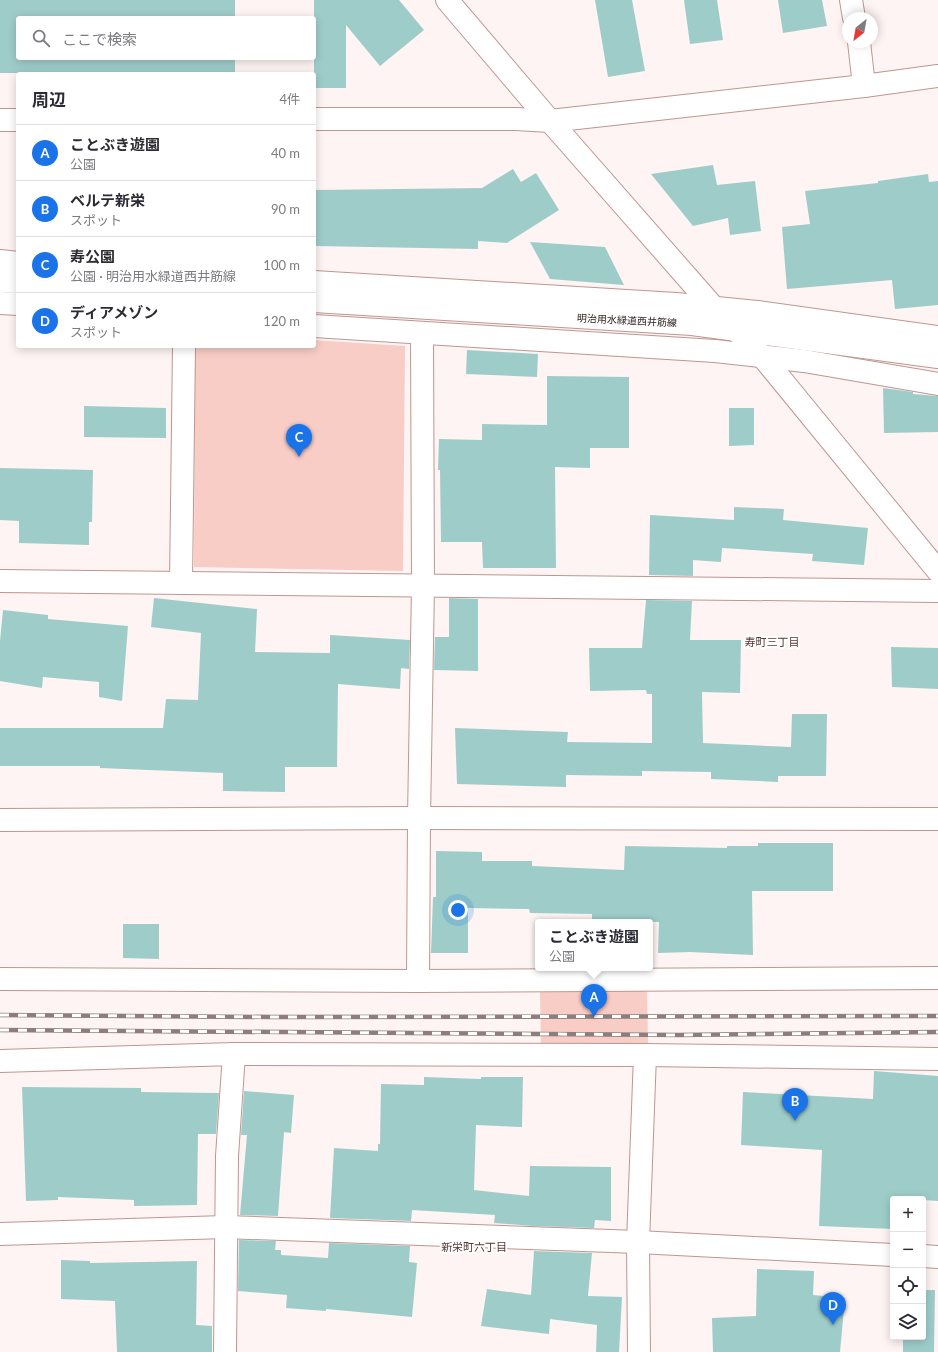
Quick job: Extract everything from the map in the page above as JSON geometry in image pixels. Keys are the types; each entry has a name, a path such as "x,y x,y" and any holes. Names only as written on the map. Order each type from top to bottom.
{"street":[{"path":"447,0 550,121 715,309 762,356 938,571"},
{"path":"851,0 853,12"},
{"path":"859,48 864,86"},
{"path":"316,119 516,119 550,121 864,86 938,76"},
{"path":"0,120 16,120"},
{"path":"0,261 16,263"},
{"path":"0,281 16,282"},
{"path":"316,282 676,304 757,312 938,337"},
{"name":"明治用水緑道西井筋線","path":"316,301 692,324 938,357"},
{"path":"0,303 16,304"},
{"path":"316,326 762,356 804,361 938,384"},
{"path":"418,981 423,586 422,334"},
{"path":"181,583 184,348"},
{"path":"0,581 938,591"},
{"path":"0,820 419,818 938,819"},
{"path":"0,979 418,981 938,978"},
{"path":"226,1352 225,1227 227,1156 234,1054"},
{"path":"0,1061 234,1054 645,1055 938,1059"},
{"path":"639,1352 638,1242 645,1055"},
{"path":"0,1234 225,1227 638,1242 890,1255"},
{"path":"926,1256 938,1257"}],"shaded area":[{"path":"316,340 405,346 403,571 194,567 195,348 316,348"},
{"path":"647,989 648,1043 541,1045 540,991"}],"building":[{"path":"0,0 235,0 235,16 16,16 16,60 235,60 235,72 0,73"},
{"path":"314,0 399,0 424,30 380,66 346,25 346,88 316,88 314,60 316,60 316,16 314,16"},
{"path":"595,0 632,0 645,71 608,77"},
{"path":"684,0 717,0 723,40 690,44"},
{"path":"778,0 822,0 827,26 783,33"},
{"path":"713,165 717,185 755,181 761,231 730,235 728,218 693,226 651,174"},
{"path":"513,169 521,182 536,173 559,210 507,243 478,241 478,249 316,246 316,190 482,188"},
{"path":"928,174 929,182 938,181 938,305 895,309 892,280 787,289 782,227 810,224 805,191 878,183 878,181"},
{"path":"530,242 605,247 624,285 550,279"},
{"path":"467,350 538,354 537,377 466,374"},
{"path":"547,376 629,377 629,448 590,448 590,468 555,467 556,568 483,568 482,542 441,542 440,470 438,470 439,439 482,440 482,424 547,425"},
{"path":"883,388 913,392 913,394 938,396 938,432 884,433"},
{"path":"84,406 166,408 166,438 84,437"},
{"path":"729,408 754,408 754,445 729,446"},
{"path":"0,468 93,470 92,522 89,522 89,545 19,543 19,521 0,520"},
{"path":"734,507 784,509 783,520 868,528 864,565 812,561 813,554 722,548 721,562 693,560 693,576 649,575 650,515 734,520"},
{"path":"154,598 257,609 255,652 330,653 330,635 410,640 409,669 401,668 400,689 338,684 337,767 285,767 285,792 223,791 223,773 100,768 100,766 0,766 0,728 163,728 166,699 198,700 201,633 151,627"},
{"path":"449,598 478,599 478,671 434,670 435,637 449,637"},
{"path":"646,600 692,601 690,640 741,640 740,693 702,692 703,743 791,747 792,714 827,714 826,776 778,776 778,782 711,779 711,772 642,771 642,776 566,775 566,787 457,784 455,728 568,732 567,742 652,743 652,694 647,694 646,690 590,691 589,648 642,648"},
{"path":"3,610 48,615 48,619 128,626 122,701 99,697 99,682 43,677 42,688 0,681 0,641"},
{"path":"891,647 938,648 938,689 892,687"},
{"path":"758,843 833,843 833,891 752,891 753,955 690,952 658,953 659,922 653,922 653,919 592,919 592,914 530,913 529,909 468,908 468,953 431,953 433,897 436,897 436,851 482,852 482,861 532,861 532,866 624,870 625,846 727,848 727,846 758,846"},
{"path":"123,924 159,924 159,959 123,958"},
{"path":"874,1071 938,1076 938,1201 926,1200 926,1196 890,1196 890,1229 819,1226 822,1150 741,1145 743,1092 873,1099"},
{"path":"424,1077 481,1079 481,1077 523,1077 522,1127 476,1125 474,1190 529,1196 530,1166 611,1167 611,1221 595,1220 594,1228 533,1226 494,1223 495,1215 412,1210 411,1221 330,1218 334,1148 378,1151 378,1144 380,1144 381,1084 424,1085"},
{"path":"22,1087 141,1088 141,1092 219,1093 216,1134 198,1134 197,1205 134,1206 134,1200 58,1197 58,1200 26,1201"},
{"path":"244,1091 294,1095 291,1133 284,1132 278,1216 240,1215 247,1135 241,1135"},
{"path":"239,1240 276,1241 275,1250 281,1250 281,1255 328,1258 329,1243 410,1246 409,1262 417,1263 412,1317 326,1309 326,1311 286,1308 287,1295 238,1291"},
{"path":"534,1251 592,1253 588,1296 622,1297 619,1352 596,1352 597,1325 550,1319 549,1334 481,1326 487,1289 531,1295"},
{"path":"61,1260 90,1261 90,1263 197,1261 196,1325 212,1326 212,1352 117,1352 115,1301 61,1299"},
{"path":"757,1269 814,1271 813,1295 845,1298 840,1352 713,1352 712,1318 756,1316"},
{"path":"926,1290 935,1290 934,1352 903,1352 903,1340 926,1340"}],"railway":[{"path":"0,1015 272,1017 938,1016"},
{"path":"0,1030 679,1035 938,1032"}],"place":[{"name":"寿公園","path":"299,457"},
{"name":"ことぶき遊園","path":"594,1017"},
{"name":"ベルテ新栄","path":"795,1121"},
{"name":"ディアメゾン","path":"833,1325"}],"district":[{"name":"寿町三丁目","path":"772,641"},
{"name":"新栄町六丁目","path":"474,1246"}]}
